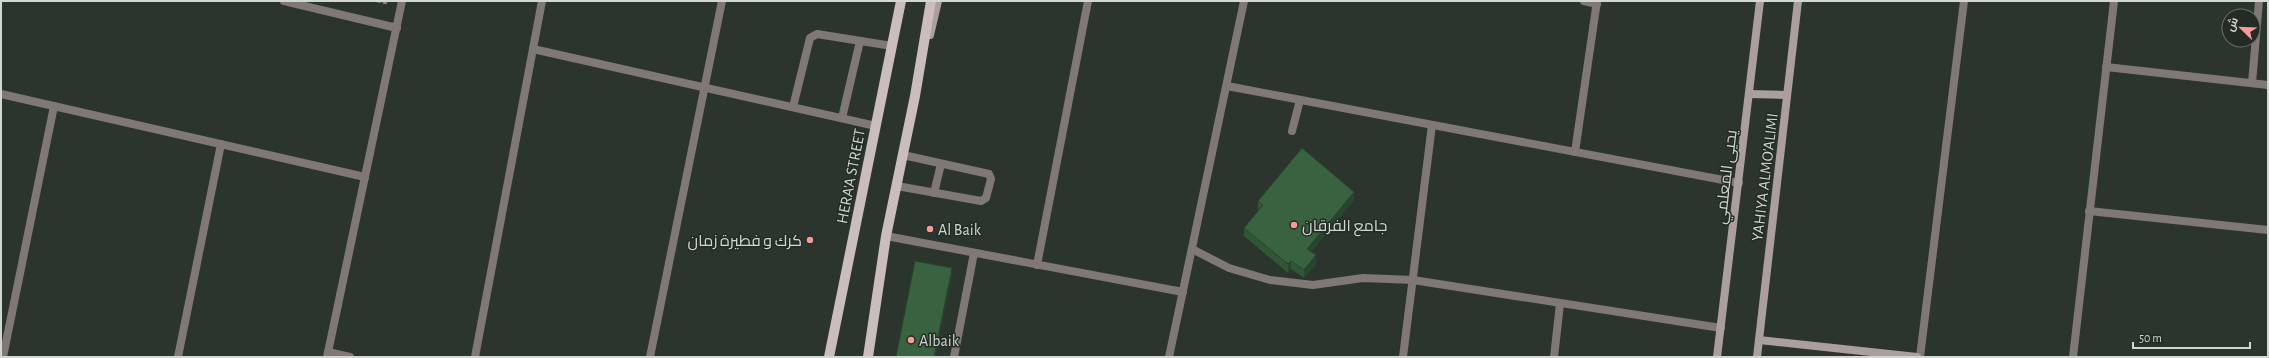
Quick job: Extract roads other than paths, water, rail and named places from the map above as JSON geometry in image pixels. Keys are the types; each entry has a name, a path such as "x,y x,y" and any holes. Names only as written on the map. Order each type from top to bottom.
{"main road":[{"name":"HERA'A STREET","path":"829,357 901,1"},
{"path":"868,357 886,236 915,96 931,1"}],"street":[{"path":"284,1 397,28"},
{"path":"350,357 328,355 402,1"},
{"path":"475,357 542,1"},
{"path":"650,357 722,1"},
{"path":"915,96 938,1"},
{"path":"1036,265 1088,1"},
{"path":"1169,357 1228,86 1244,1"},
{"path":"1575,152 1597,2 1584,1"},
{"name":"يحيى المعلمي","path":"1717,357 1760,1"},
{"name":"YAHIYA ALMO'ALIMI","path":"1757,357 1798,1"},
{"path":"1920,357 1964,1"},
{"path":"2073,357 2114,1"},
{"path":"2252,83 2259,1"},
{"path":"793,107 810,38 817,34 892,46"},
{"path":"842,118 860,41"},
{"path":"533,49 876,126"},
{"path":"2106,67 2268,85"},
{"path":"1228,86 1432,126 1739,183"},
{"path":"1,94 365,177"},
{"path":"1749,94 1787,95"},
{"path":"1292,131 1300,100"},
{"path":"3,357 54,106"},
{"path":"1403,357 1432,126"},
{"path":"178,357 221,144"},
{"path":"897,186 981,201 986,198 992,179 989,174 903,156"},
{"path":"934,193 941,164"},
{"path":"2089,211 2268,230"},
{"path":"886,236 1183,292"},
{"path":"1192,249 1230,268 1270,280 1313,285 1363,278 1413,280 1721,328"},
{"path":"954,357 974,253"},
{"path":"1554,357 1560,304"},
{"path":"1759,340 1916,357"}],"place":[{"name":"جامع الفرقان","path":"1294,225"},
{"name":"Al Baik","path":"930,229"},
{"name":"كرك و فطيرة زمان","path":"810,240"},
{"name":"Albaik","path":"911,340"}]}
